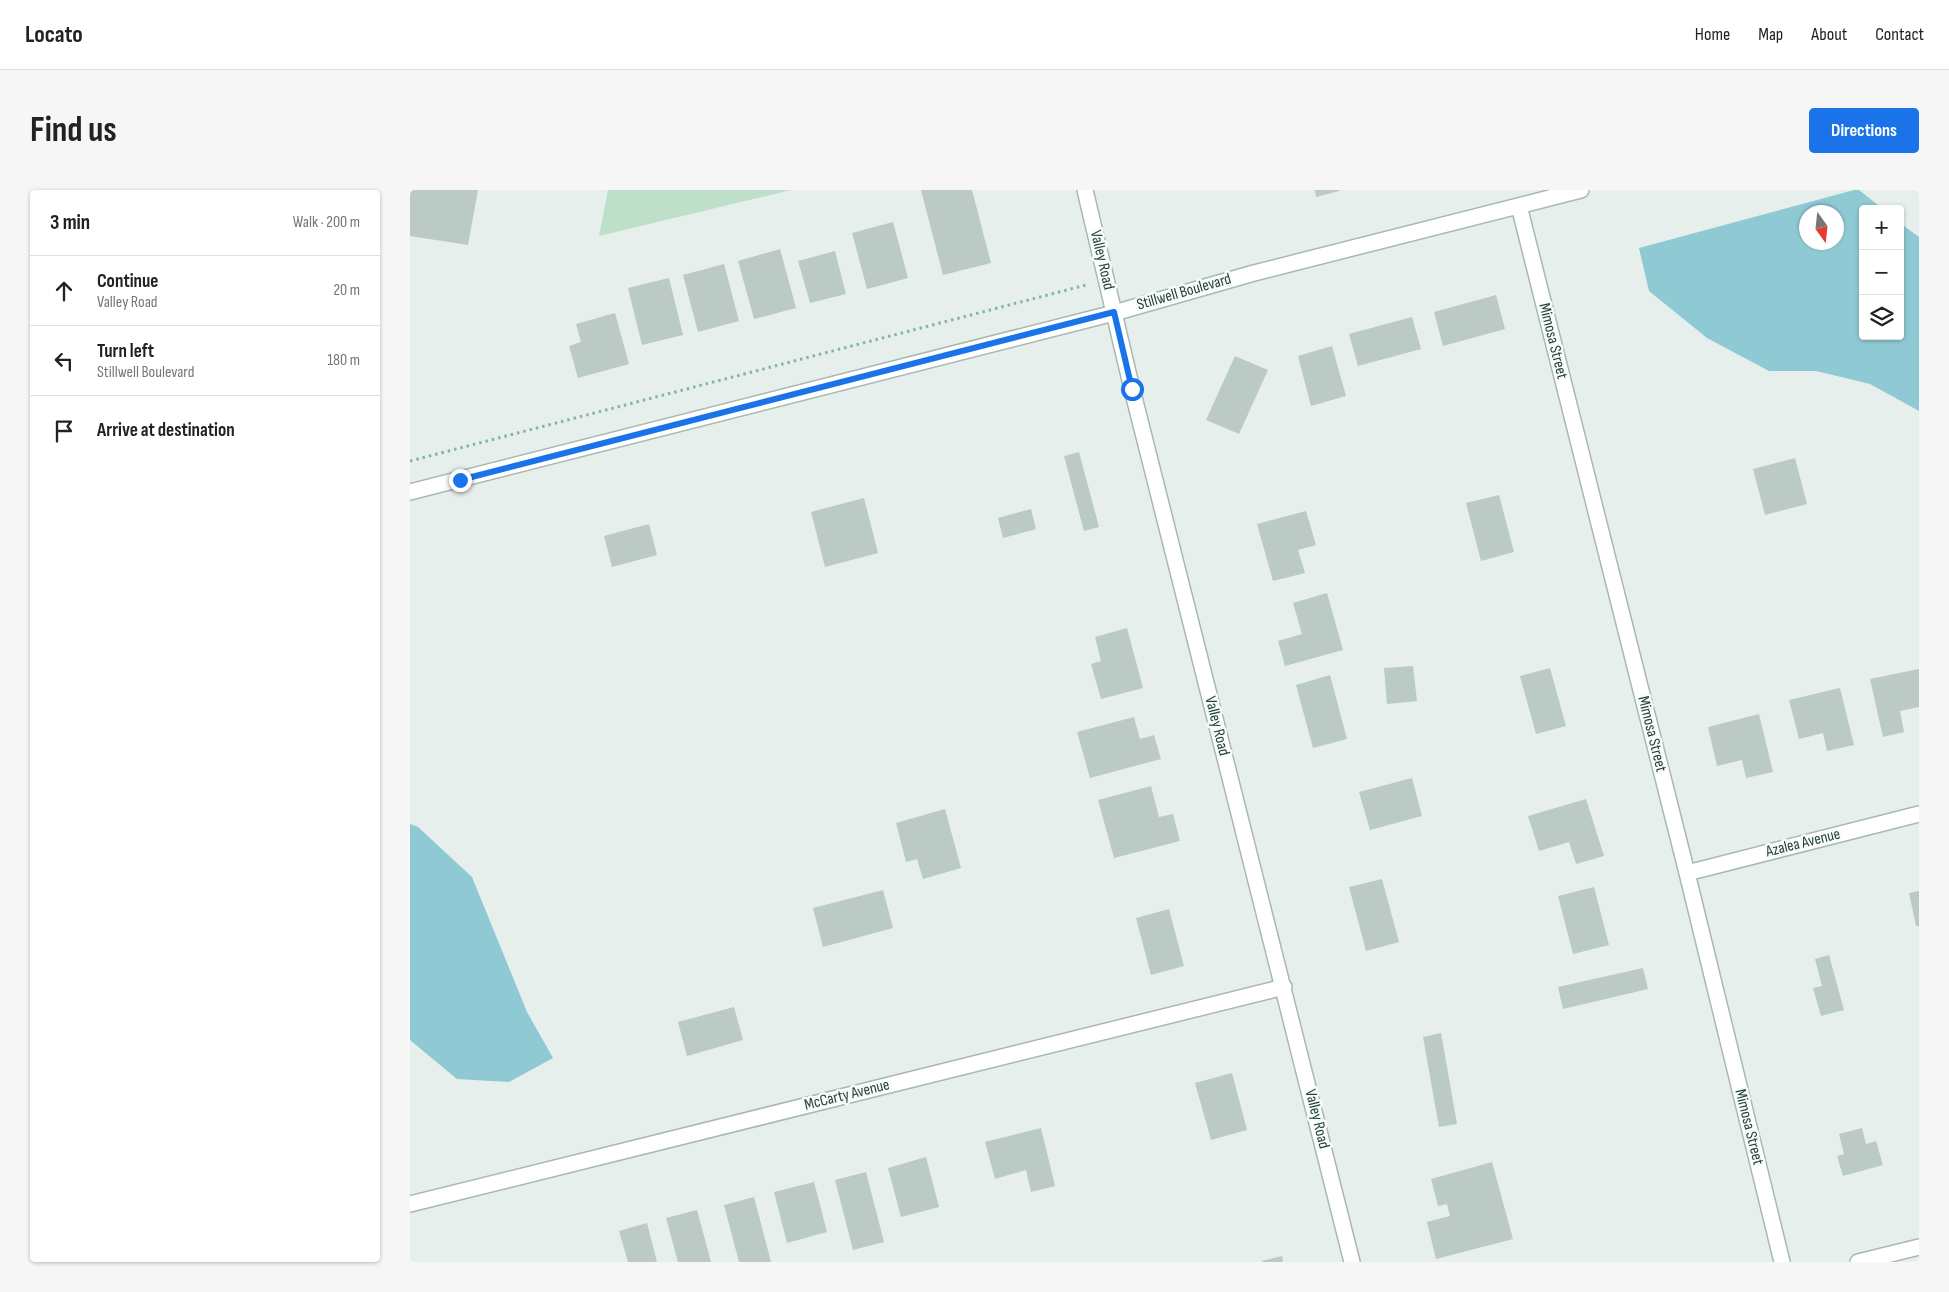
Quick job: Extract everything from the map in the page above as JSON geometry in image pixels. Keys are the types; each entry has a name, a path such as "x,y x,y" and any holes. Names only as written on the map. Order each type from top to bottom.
{"street":[{"name":"Valley Road","path":"1085,190 1352,1262"},
{"name":"Stillwell Boulevard","path":"410,492 1114,312 1254,273 1581,190"},
{"name":"Mimosa Street","path":"1519,206 1687,872 1782,1262"},
{"name":"Azalea Avenue","path":"1687,872 1919,814"},
{"name":"McCarty Avenue","path":"410,1204 1284,987"},
{"path":"1858,1262 1919,1247"}],"path":[{"path":"410,462 1106,280"}],"green space":[{"path":"608,190 791,190 599,236"}],"water":[{"path":"1854,190 1859,190 1878,205 1859,205 1859,340 1904,340 1904,226 1919,237 1919,411 1870,384 1816,371 1769,371 1707,338 1649,291 1639,248"},
{"path":"410,824 418,827 472,877 527,1012 553,1058 509,1082 457,1079 410,1040"}],"building":[{"path":"410,190 478,190 468,245 410,236"},
{"path":"921,190 972,190 991,263 943,275"},
{"path":"1315,190 1339,190 1339,191 1316,197"},
{"path":"893,222 908,278 867,289 852,233"},
{"path":"780,249 796,308 754,319 738,261"},
{"path":"835,251 846,294 810,303 798,261"},
{"path":"724,264 739,321 698,332 683,275"},
{"path":"669,278 683,335 642,345 628,288"},
{"path":"1496,295 1505,329 1443,346 1434,312"},
{"path":"615,313 629,364 578,378 569,346 581,342 576,324"},
{"path":"1412,317 1421,349 1358,366 1349,334"},
{"path":"1332,346 1346,396 1311,406 1298,356"},
{"path":"1235,356 1268,370 1239,434 1206,420"},
{"path":"1079,452 1099,527 1084,531 1064,456"},
{"path":"1795,458 1807,504 1765,515 1753,469"},
{"path":"1499,495 1514,552 1481,561 1466,503"},
{"path":"864,498 878,553 825,567 811,512"},
{"path":"1031,509 1036,529 1003,538 998,518"},
{"path":"1306,511 1316,545 1298,550 1305,573 1273,581 1257,524"},
{"path":"649,524 657,555 612,567 604,536"},
{"path":"1327,593 1343,650 1285,666 1278,641 1302,634 1293,603"},
{"path":"1127,628 1143,688 1101,699 1091,664 1101,661 1095,637"},
{"path":"1413,666 1417,701 1387,704 1384,668"},
{"path":"1550,668 1566,726 1536,734 1520,676"},
{"path":"1919,669 1919,707 1900,711 1904,732 1883,737 1870,679"},
{"path":"1330,675 1347,739 1313,748 1296,685"},
{"path":"1840,688 1854,745 1827,751 1823,733 1799,739 1789,700"},
{"path":"1759,714 1773,772 1746,778 1742,760 1717,766 1708,727"},
{"path":"1134,717 1140,739 1154,735 1161,759 1090,778 1077,732"},
{"path":"1412,778 1422,816 1370,830 1359,792"},
{"path":"1151,786 1159,817 1173,814 1180,841 1114,858 1098,800"},
{"path":"1586,799 1604,856 1576,864 1569,842 1539,851 1528,816"},
{"path":"945,809 961,868 923,879 917,859 906,862 896,823"},
{"path":"1382,879 1399,942 1366,951 1349,887"},
{"path":"1594,887 1609,945 1573,954 1558,896"},
{"path":"883,890 893,928 823,947 813,908"},
{"path":"1919,891 1919,926 1916,926 1909,893"},
{"path":"1169,909 1184,966 1151,975 1136,918"},
{"path":"1829,955 1844,1010 1821,1016 1813,988 1822,986 1815,959"},
{"path":"1643,968 1648,989 1563,1009 1558,987"},
{"path":"734,1007 743,1040 687,1056 678,1022"},
{"path":"1441,1033 1457,1124 1439,1127 1423,1037"},
{"path":"1232,1073 1247,1130 1211,1140 1195,1083"},
{"path":"1041,1128 1055,1186 1031,1192 1026,1170 995,1179 985,1142"},
{"path":"1862,1128 1866,1144 1876,1141 1883,1165 1843,1176 1837,1156 1844,1154 1839,1134"},
{"path":"926,1157 939,1207 901,1217 888,1168"},
{"path":"1492,1162 1513,1239 1436,1259 1427,1222 1450,1216 1447,1204 1438,1206 1431,1179"},
{"path":"866,1172 884,1242 853,1250 835,1180"},
{"path":"814,1182 827,1232 787,1243 774,1192"},
{"path":"754,1197 771,1262 739,1262 724,1205"},
{"path":"697,1210 711,1262 678,1262 666,1218"},
{"path":"647,1223 657,1262 628,1262 619,1231"},
{"path":"1282,1256 1283,1262 1262,1262 1262,1261"}],"route":[{"path":"460,480 1114,312 1132,389"}]}
